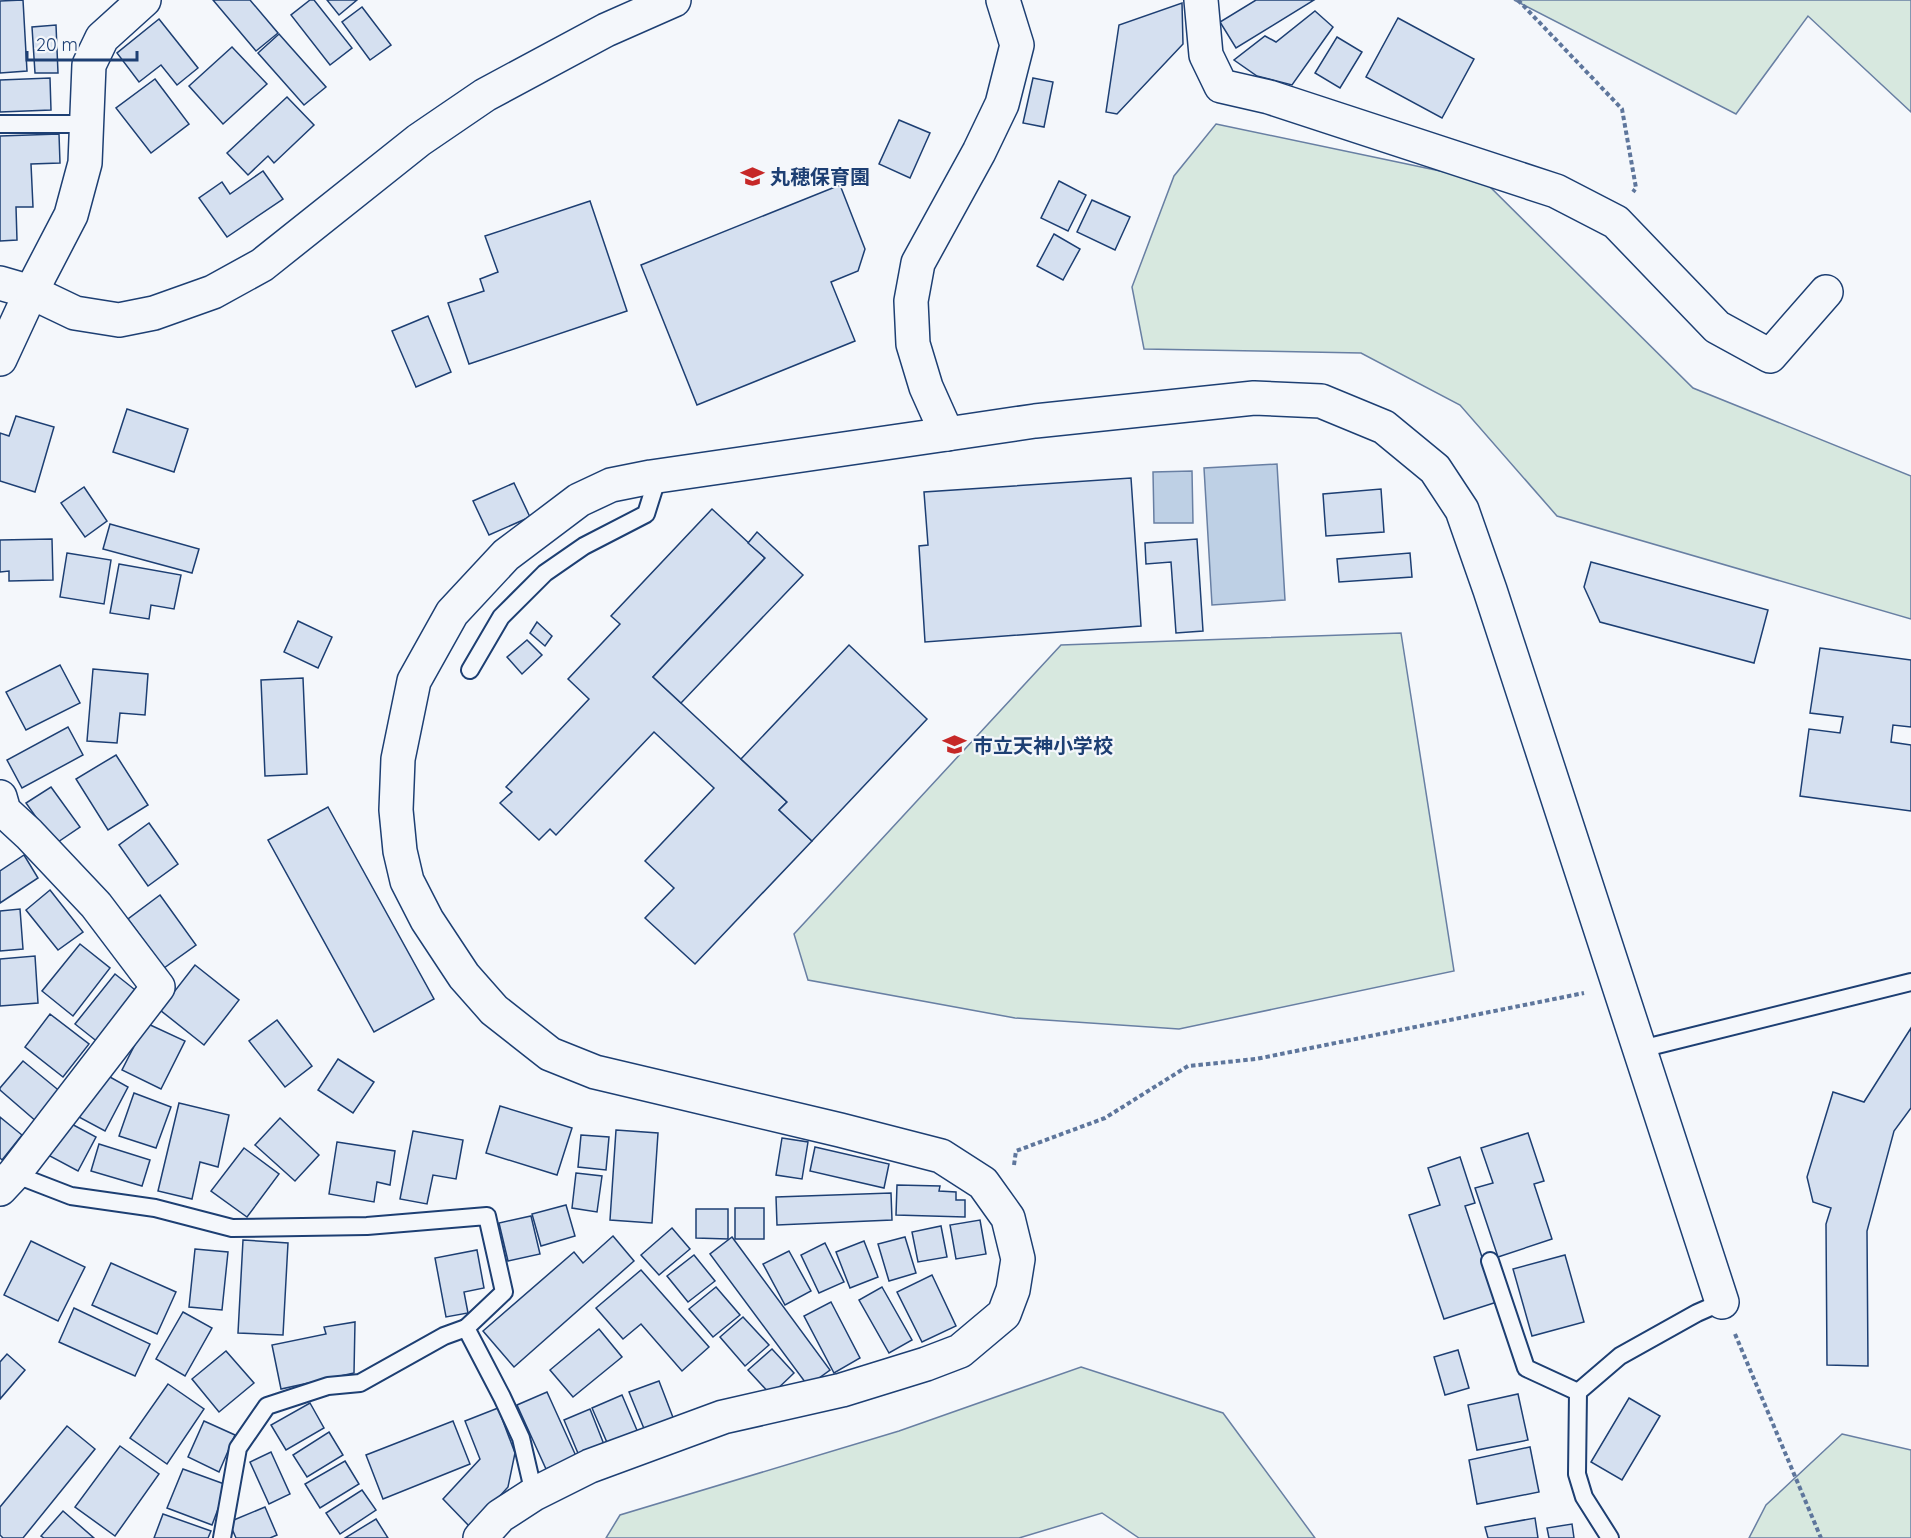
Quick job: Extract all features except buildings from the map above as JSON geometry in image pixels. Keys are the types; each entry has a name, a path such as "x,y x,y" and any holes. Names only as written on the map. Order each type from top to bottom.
{"street":[{"path":"0,283 31,292 75,313 119,320 154,313 213,292 262,265 419,140 485,95 606,30 674,0"},
{"path":"947,434 926,387 913,344 911,301 918,263 979,152 1002,104 1017,45 1003,0"},
{"path":"1201,0 1206,55 1221,86 1269,97 1556,191 1616,222 1717,327 1770,356 1826,292"},
{"path":"0,359 31,292 71,215 85,162 89,65 102,38 137,2"},
{"path":"480,1538 500,1516 534,1494 590,1466 723,1417 842,1390 960,1351 1004,1314 1013,1290 1018,1259 1008,1218 983,1183 941,1156 595,1072 550,1054 494,1010 464,976 427,920 407,881 400,851 396,810 398,759 414,681 452,613 506,555 579,500 611,485 658,476 1035,421 1254,398 1322,401 1384,426 1435,469 1466,520 1722,1302"},
{"path":"1,810 29,834 96,905 158,987 7,1181"}],"lane":[{"path":"0,124 86,124"},
{"path":"470,670 501,617 545,573 584,546 646,514 658,476"},
{"path":"1641,1049 1911,982"},
{"path":"7,1181 71,1196 155,1208 232,1228 367,1226 487,1216 504,1292 466,1328 444,1336 360,1383 328,1386 267,1406 238,1448 222,1538"},
{"path":"1490,1261 1526,1368 1578,1392"},
{"path":"1610,1538 1584,1497 1577,1474 1578,1392 1620,1356 1697,1313 1722,1302"},
{"path":"466,1328 521,1438 534,1494"}],"path":[{"path":"1518,0 1622,109 1636,188 1616,222"},
{"path":"1008,1218 1016,1151 1105,1118 1188,1066 1256,1059 1588,992"},
{"path":"1722,1302 1821,1538"}],"shaded area":[{"path":"1514,0 1911,0 1911,112 1808,16 1736,114"},
{"path":"1216,124 1483,180 1693,388 1911,476 1911,619 1557,516 1460,405 1361,353 1144,349 1132,287 1174,176"},
{"path":"1401,633 1454,971 1179,1029 1015,1018 808,980 794,934 1061,645"},
{"path":"1081,1367 1223,1413 1315,1538 1139,1538 1102,1513 1019,1538 606,1538 620,1515 899,1431"},
{"path":"1842,1434 1911,1450 1911,1538 1749,1538 1766,1505"}],"water":[{"path":"1277,464 1285,600 1212,605 1204,468"},
{"path":"1192,471 1193,523 1154,523 1153,472"}],"place":[{"name":"丸穂保育園","path":"752,176"},
{"name":"市立天神小学校","path":"955,745"}]}
